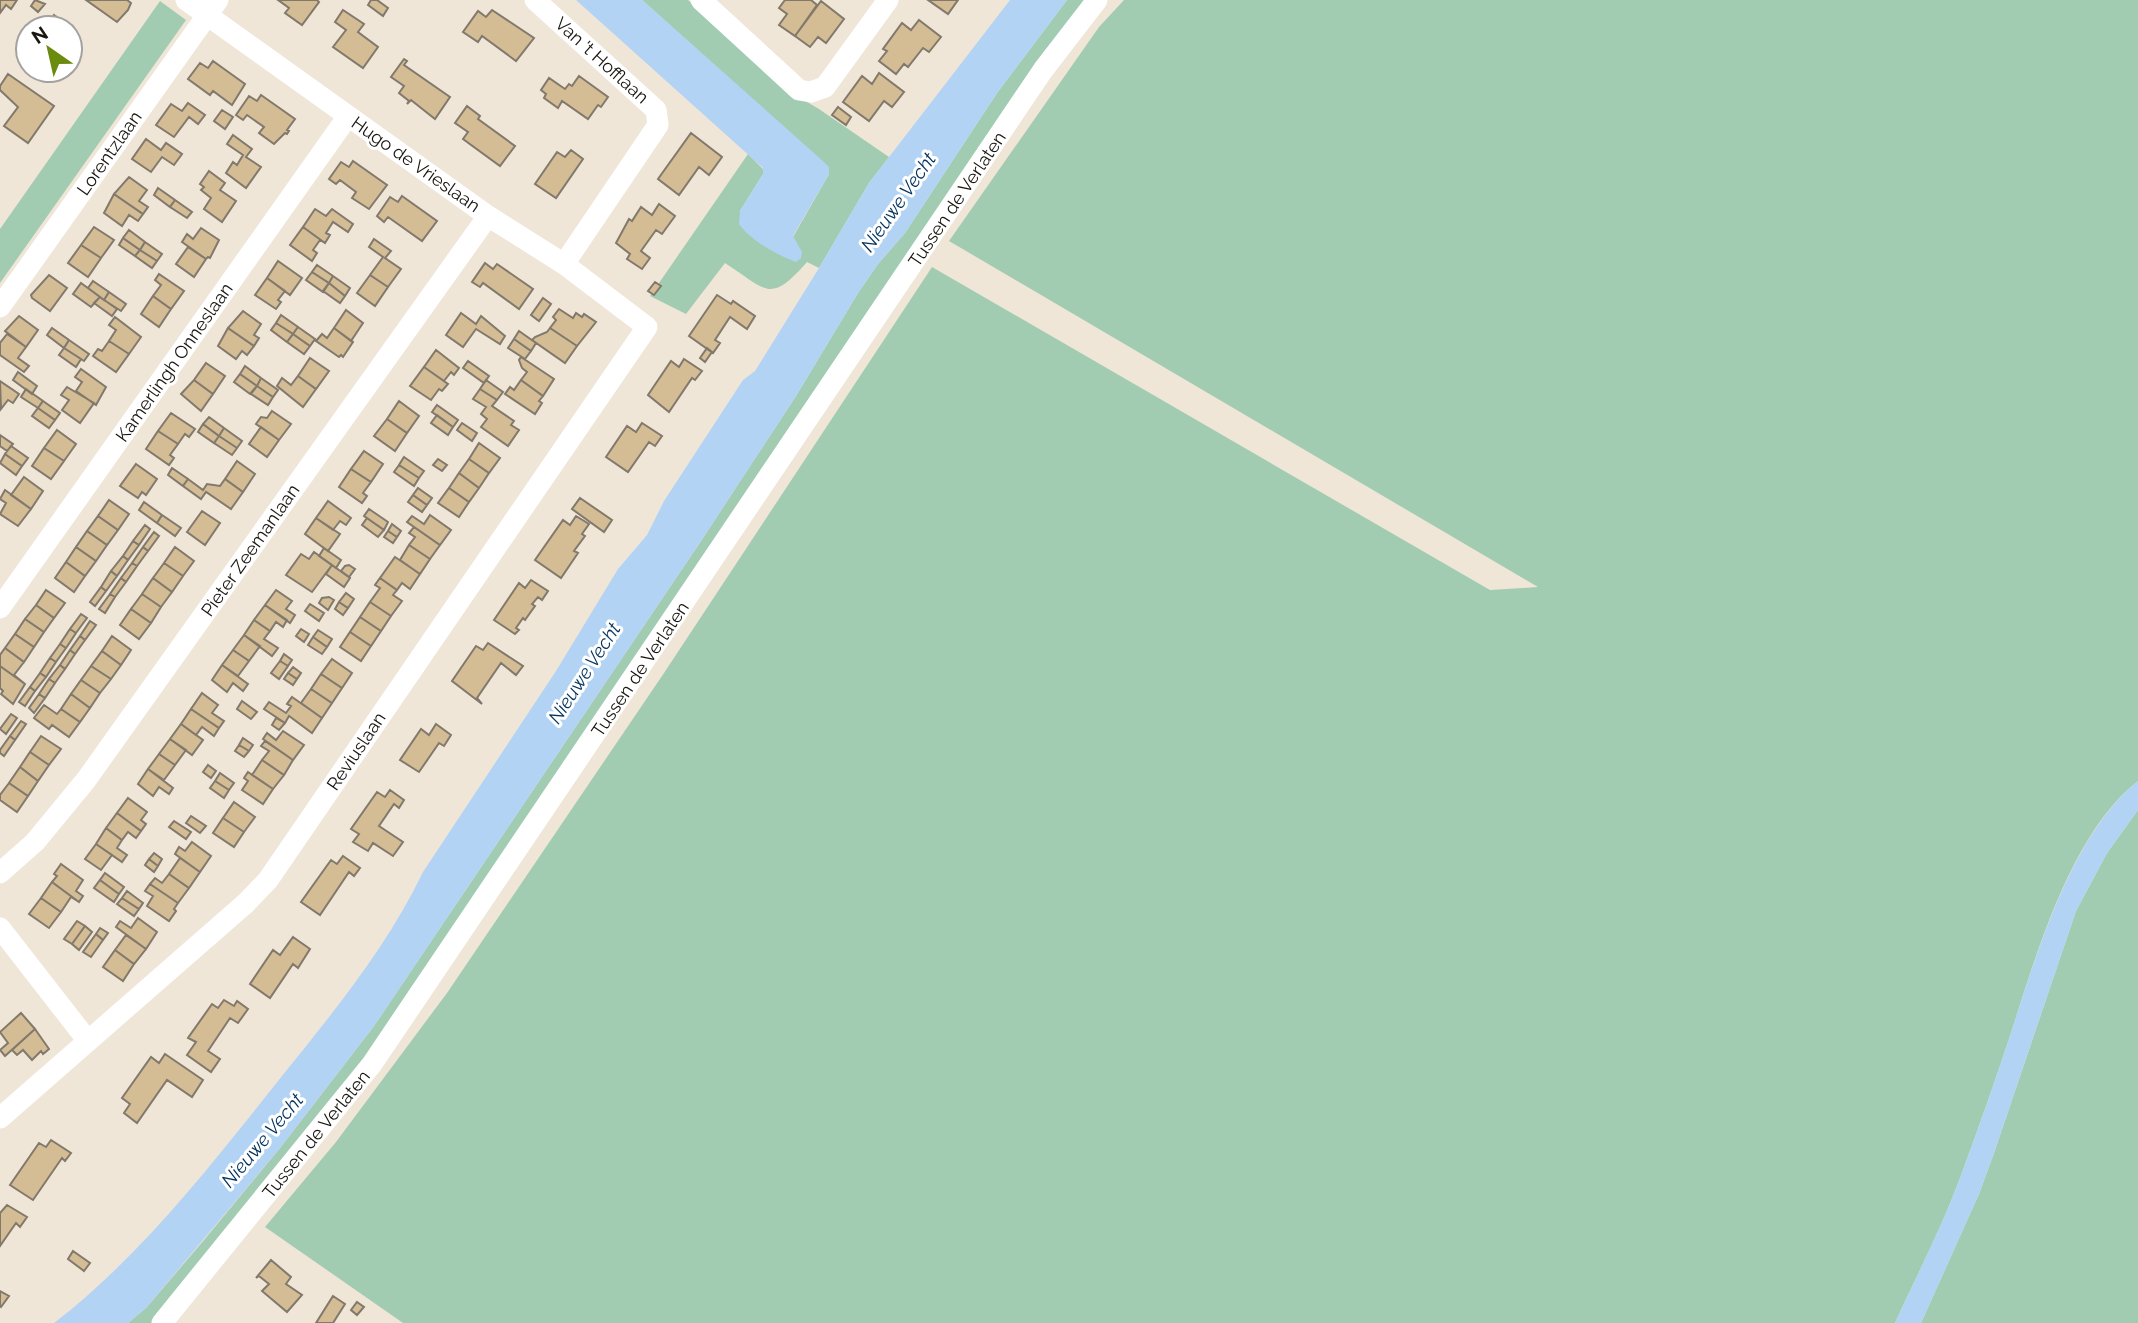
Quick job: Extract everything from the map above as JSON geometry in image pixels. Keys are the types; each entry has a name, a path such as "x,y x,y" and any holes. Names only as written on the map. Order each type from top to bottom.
{"street":[{"name":"Hugo de Vrieslaan","path":"186,0 213,8 348,116 488,216 564,264 647,327"},
{"name":"Van 't Hofflaan","path":"535,0 656,110 658,124 564,264"},
{"path":"701,0 799,90 811,92 825,87 888,0"},
{"name":"Tussen de Verlaten","path":"162,1323 372,1064 1057,50 1097,0"},
{"name":"Lorentzlaan","path":"0,307 213,8"},
{"name":"Kamerlingh Onneslaan","path":"0,608 348,116"},
{"name":"Pieter Zeemanlaan","path":"0,873 35,842 86,780 488,216"},
{"name":"Reviuslaan","path":"0,1118 246,903 268,880 647,327"},
{"path":"0,928 88,1041"}],"green space":[{"path":"642,0 688,0 788,91 889,157 869,183 819,268 807,262 785,284 768,289 725,263 686,314 650,296 748,154 763,169 763,174 740,211 793,237 829,174 829,168"},
{"path":"1067,0 1090,0 375,1047 155,1323 128,1323 146,1308 204,1240 280,1148 374,1026 701,541 796,396 858,293 878,264 905,233 997,93"},
{"path":"1124,0 2138,0 2138,781 2114,804 2093,831 2059,897 1960,1178 1895,1323 403,1323 265,1227 336,1142 447,993 664,673 932,267 1490,590 1538,587 949,241 1099,27"},
{"path":"160,1 186,20 0,283 0,229"},
{"path":"2138,810 2138,1323 1921,1323 1979,1194 2076,911 2107,853"}],"water":[{"path":"576,0 642,0 829,167 829,174 793,236 802,252 801,258 796,262 773,251 750,236 739,224 740,211 763,174 763,168"},
{"name":"Nieuwe Vecht","path":"1010,0 1067,0 997,93 905,233 878,264 858,293 796,396 701,541 374,1026 280,1148 146,1308 128,1323 54,1323 115,1270 173,1209 318,1031 375,955 423,872 556,671 618,569 647,535 664,501 743,380 755,371 869,183"},
{"path":"2138,781 2138,810 2107,853 2076,911 1979,1194 1921,1323 1895,1323 1953,1196 2059,897 2094,831"}],"building":[{"path":"0,0 17,0 11,9 6,5 0,13"},
{"path":"35,0 45,4 38,12 31,6"},
{"path":"86,0 127,0 131,3 117,22"},
{"path":"278,0 319,2 302,25 285,13 289,8"},
{"path":"371,0 377,0 388,8 383,16 368,5"},
{"path":"785,0 811,0 817,5 795,36 779,25 787,14 779,8"},
{"path":"928,0 958,0 948,14"},
{"path":"821,1 844,19 826,43 818,37 810,47 795,36"},
{"path":"343,10 364,24 358,32 378,47 363,68 333,47 346,30 335,22"},
{"path":"492,10 534,38 516,61 482,36 478,42 463,32 478,11 486,17"},
{"path":"919,20 941,37 929,52 923,48 908,67 904,64 896,74 879,61 887,51 883,49 902,23 911,30"},
{"path":"404,59 407,61 404,65 450,97 435,119 411,100 407,104 409,101 399,93 404,86 391,77"},
{"path":"213,61 245,84 232,105 213,91 210,95 188,79 200,63 208,68"},
{"path":"879,73 904,92 892,107 884,101 869,121 843,102 862,76 872,84"},
{"path":"8,74 14,78 14,84 22,84 54,106 28,143 4,126 18,107 0,90"},
{"path":"579,76 608,97 588,119 562,101 558,108 544,98 546,94 541,90 549,78 565,89 569,84 572,86"},
{"path":"261,95 295,119 287,134 274,144 259,133 264,127 247,115 243,120 236,115 249,96 257,101"},
{"path":"188,103 205,115 198,124 189,117 174,137 156,125 171,104 182,111"},
{"path":"467,106 480,116 478,119 515,146 500,166 463,139 468,132 455,123"},
{"path":"838,107 851,117 846,125 832,115"},
{"path":"222,110 233,117 225,129 214,121"},
{"path":"691,133 722,157 709,175 699,167 679,195 658,179"},
{"path":"233,135 252,149 246,157 261,167 246,188 226,173 233,162 237,165 243,155 227,144"},
{"path":"146,139 161,150 166,143 182,154 174,165 162,157 151,172 132,159"},
{"path":"571,150 583,159 556,198 535,184 557,152 565,157"},
{"path":"353,161 387,185 369,209 352,198 356,192 340,180 336,184 329,179 341,162 349,167"},
{"path":"209,171 225,183 220,190 236,201 222,222 204,209 211,198 201,190 204,187 200,184"},
{"path":"129,177 147,190 139,201 148,207 143,214 114,194"},
{"path":"158,188 175,200 170,207 154,195"},
{"path":"114,194 143,214 138,221 129,215 122,226 104,213"},
{"path":"402,196 437,221 422,241 388,217 384,222 377,216 390,197 398,202"},
{"path":"175,200 192,212 187,218 170,207"},
{"path":"659,204 675,216 662,234 656,230 641,251 650,258 642,269 627,259 630,254 616,243 629,219 632,221 641,207 652,215"},
{"path":"315,209 326,216 332,209 353,224 348,232 333,222 326,233 330,235 325,243 303,227"},
{"path":"94,227 114,240 101,258 81,245"},
{"path":"303,227 325,243 320,240 313,250 317,253 312,261 290,245"},
{"path":"201,228 219,240 210,258 206,259 182,242 187,234 193,239"},
{"path":"129,230 145,242 140,250 123,238"},
{"path":"123,238 140,250 135,256 119,245"},
{"path":"374,239 391,251 385,258 401,269 388,287 370,275 383,257 369,247"},
{"path":"145,242 162,254 157,261 140,250"},
{"path":"81,245 101,258 88,277 68,263"},
{"path":"188,247 206,259 194,277 176,264"},
{"path":"140,250 157,261 152,268 135,256"},
{"path":"278,261 302,278 290,295 267,278"},
{"path":"485,263 493,269 497,264 533,289 519,309 483,283 480,287 472,282"},
{"path":"317,265 333,276 329,283 312,272"},
{"path":"312,272 329,283 323,292 306,280"},
{"path":"159,274 184,291 171,309 153,296 161,285 155,280"},
{"path":"49,275 67,288 50,311 31,295"},
{"path":"370,275 388,287 375,306 357,293"},
{"path":"333,276 350,288 345,296 329,283"},
{"path":"267,278 285,291 278,300 281,302 276,309 255,295"},
{"path":"93,281 109,292 104,300 88,288"},
{"path":"655,282 661,286 654,295 648,291"},
{"path":"81,283 100,297 91,307 73,294"},
{"path":"329,283 345,296 340,303 323,291"},
{"path":"109,292 126,304 121,311 104,300"},
{"path":"717,295 731,304 733,301 755,316 747,329 730,317 715,340 720,343 713,353 689,336"},
{"path":"153,296 171,309 159,327 141,314"},
{"path":"100,297 117,309 112,316 94,303"},
{"path":"543,298 551,304 539,321 531,315"},
{"path":"559,309 573,318 576,313 582,317 584,314 596,322 577,346 550,328"},
{"path":"346,310 363,323 351,341 334,328"},
{"path":"243,311 261,324 254,335 259,338 254,346 228,328"},
{"path":"461,313 476,324 481,316 505,336 500,344 476,329 463,347 446,335"},
{"path":"281,315 298,327 293,334 276,323"},
{"path":"19,316 38,330 26,347 5,331"},
{"path":"115,317 141,337 129,354 109,341 116,330 109,325"},
{"path":"276,323 293,334 287,342 271,330"},
{"path":"298,327 315,339 310,346 293,334"},
{"path":"52,328 69,340 64,348 47,335"},
{"path":"228,328 254,346 247,355 242,351 236,359 218,346"},
{"path":"334,328 353,342 343,357 316,341 322,334 327,338"},
{"path":"550,328 577,346 565,363 532,340"},
{"path":"519,331 536,343 531,351 514,339"},
{"path":"7,334 26,347 18,358 29,366 24,372 0,355 0,343"},
{"path":"293,334 310,346 304,354 287,342"},
{"path":"514,339 531,351 525,359 508,348"},
{"path":"69,340 89,354 84,361 64,348"},
{"path":"109,341 129,354 116,372 93,356 98,349 102,351"},
{"path":"64,348 81,359 76,367 59,355"},
{"path":"707,348 712,352 705,362 700,358"},
{"path":"436,350 459,368 454,375 451,372 444,381 424,367"},
{"path":"521,357 554,379 543,396 521,380 527,372 522,368 519,360"},
{"path":"310,358 329,371 316,389 298,376"},
{"path":"684,359 702,371 695,380 692,378 669,412 648,395 671,361 679,367"},
{"path":"468,361 489,376 484,383 463,368"},
{"path":"206,363 225,376 213,394 194,380"},
{"path":"245,366 261,378 257,386 240,374"},
{"path":"424,367 448,384 442,391 439,389 431,400 410,386"},
{"path":"81,369 106,387 96,405 76,391 82,382 75,377"},
{"path":"18,372 37,386 32,394 13,380"},
{"path":"240,374 257,386 250,394 234,382"},
{"path":"298,376 316,389 303,407 277,386 282,378 291,385"},
{"path":"261,378 278,390 273,397 257,386"},
{"path":"194,380 213,394 201,411 181,394"},
{"path":"486,380 503,392 497,400 480,389"},
{"path":"521,380 543,396 535,414 505,394 510,387 514,390"},
{"path":"0,381 19,394 13,403 8,400 1,409"},
{"path":"257,386 273,397 268,405 251,394"},
{"path":"67,387 94,403 80,423 62,410 69,400 61,395"},
{"path":"26,389 43,401 38,408 21,397"},
{"path":"480,389 497,400 492,406 514,421 511,425 519,430 508,446 481,427 487,419 481,414 486,407 473,399"},
{"path":"43,401 60,413 55,420 38,408"},
{"path":"399,401 419,416 407,433 387,419"},
{"path":"437,405 458,420 453,427 432,412"},
{"path":"38,408 55,420 49,428 32,416"},
{"path":"272,411 291,424 279,440 256,424 261,417 267,418"},
{"path":"171,413 195,429 189,437 185,434 178,444 158,431"},
{"path":"437,415 453,427 448,435 431,423"},
{"path":"209,417 224,428 219,436 203,424"},
{"path":"387,419 407,433 395,451 374,436"},
{"path":"462,423 477,433 472,441 457,430"},
{"path":"642,423 662,436 655,446 649,442 628,472 606,457 627,426 636,432"},
{"path":"203,424 219,436 214,443 198,432"},
{"path":"261,427 279,440 267,457 249,444"},
{"path":"224,428 242,441 237,448 219,436"},
{"path":"57,430 76,444 64,461 44,448"},
{"path":"158,431 178,444 170,455 174,458 169,465 146,449"},
{"path":"0,435 13,444 7,451 0,446"},
{"path":"219,436 237,448 232,455 214,443"},
{"path":"479,443 500,458 489,473 469,459"},
{"path":"11,446 28,458 22,466 5,454"},
{"path":"44,448 64,461 51,479 32,466"},
{"path":"364,451 383,464 371,482 351,469"},
{"path":"5,454 22,466 16,475 0,463"},
{"path":"404,457 424,471 419,478 399,465"},
{"path":"438,459 447,465 442,471 433,465"},
{"path":"469,459 489,473 479,488 459,473"},
{"path":"237,461 255,474 243,492 225,479"},
{"path":"136,464 157,479 146,495 142,492 138,498 120,486"},
{"path":"399,465 419,478 414,486 394,472"},
{"path":"172,468 188,479 183,486 168,475"},
{"path":"351,469 371,482 363,493 367,496 362,503 339,487"},
{"path":"459,473 479,488 469,502 449,488"},
{"path":"24,477 43,491 31,509 11,495"},
{"path":"188,479 203,490 207,484 220,486 225,479 243,492 231,509 206,492 201,499 183,486"},
{"path":"418,488 432,498 427,505 413,495"},
{"path":"449,488 469,502 459,517 438,503"},
{"path":"5,490 31,509 18,526 0,514 6,503 0,499"},
{"path":"413,495 427,505 422,512 408,502"},
{"path":"580,498 612,520 604,532 572,509"},
{"path":"109,500 129,514 118,530 98,516"},
{"path":"328,501 351,518 346,525 340,521 333,530 316,518"},
{"path":"144,502 162,515 157,523 139,510"},
{"path":"369,509 388,522 384,530 364,516"},
{"path":"202,511 220,523 205,545 187,532"},
{"path":"162,515 181,528 175,536 157,523"},
{"path":"430,515 451,530 440,545 407,522 412,516 424,524"},
{"path":"98,516 118,530 107,545 87,531"},
{"path":"576,516 589,524 582,534 585,536 574,551 578,553 561,578 535,560 563,520 570,525"},
{"path":"316,518 340,534 328,551 305,534"},
{"path":"367,518 384,530 378,537 362,525"},
{"path":"392,524 401,531 397,537 388,531"},
{"path":"145,525 150,529 139,545 133,541"},
{"path":"414,527 440,545 430,559 409,545 415,537 409,533"},
{"path":"87,531 107,545 96,561 76,547"},
{"path":"388,531 397,537 393,543 384,537"},
{"path":"154,532 159,536 148,551 143,547"},
{"path":"133,541 139,545 128,560 123,556"},
{"path":"409,545 430,559 420,574 400,560"},
{"path":"76,547 96,561 85,576 66,562"},
{"path":"143,547 148,551 137,566 132,563"},
{"path":"175,547 194,561 183,576 164,563"},
{"path":"324,548 341,560 336,568 319,556"},
{"path":"314,552 332,565 312,592 286,575 301,554 309,559"},
{"path":"123,556 128,560 117,576 111,571"},
{"path":"395,557 420,574 410,589 402,583 397,590 380,578"},
{"path":"66,562 85,576 74,592 55,578"},
{"path":"132,563 137,566 126,582 121,578"},
{"path":"164,563 183,576 172,592 153,578"},
{"path":"332,565 350,578 344,587 326,574"},
{"path":"349,565 355,569 349,577 341,571"},
{"path":"111,571 117,576 106,591 101,587"},
{"path":"121,578 126,582 115,597 110,594"},
{"path":"153,578 172,592 161,607 142,594"},
{"path":"380,578 397,590 393,595 402,601 391,616 370,602 380,588 375,585"},
{"path":"531,580 548,591 542,600 538,597 532,604 535,606 525,620 523,618 515,634 494,620 519,583 525,588"},
{"path":"101,587 106,591 95,606 90,602"},
{"path":"46,590 65,603 54,618 36,605"},
{"path":"276,590 292,601 286,609 295,615 290,623 265,605"},
{"path":"346,593 354,599 348,608 339,602"},
{"path":"110,594 115,597 105,613 99,609"},
{"path":"142,594 161,607 151,623 131,609"},
{"path":"329,597 334,600 328,610 319,603 322,598"},
{"path":"339,602 348,608 343,615 335,609"},
{"path":"370,602 391,616 381,631 360,617"},
{"path":"310,604 324,613 319,621 305,611"},
{"path":"36,605 54,618 44,632 25,619"},
{"path":"265,605 287,620 283,627 276,622 270,631 254,620"},
{"path":"131,609 151,623 139,639 120,625"},
{"path":"81,614 87,618 76,633 70,629"},
{"path":"360,617 381,631 371,646 350,632"},
{"path":"25,619 44,632 34,647 15,634"},
{"path":"254,620 270,631 264,639 278,648 272,656 244,635"},
{"path":"90,621 96,625 85,640 80,636"},
{"path":"70,629 76,633 66,648 60,644"},
{"path":"301,629 309,634 304,642 296,636"},
{"path":"318,630 332,639 327,647 313,637"},
{"path":"350,632 371,646 361,661 340,647"},
{"path":"15,634 34,647 24,662 5,648"},
{"path":"244,635 260,646 249,661 233,650"},
{"path":"80,636 85,640 75,654 70,650"},
{"path":"112,636 131,650 121,665 102,651"},
{"path":"313,637 327,647 322,654 308,645"},
{"path":"488,643 523,666 516,675 501,663 477,698 482,704 452,681 476,646 483,650"},
{"path":"60,644 66,648 56,662 50,658"},
{"path":"5,648 24,662 14,675 25,684 0,666 0,655"},
{"path":"70,650 75,654 65,669 60,665"},
{"path":"233,650 249,661 238,676 222,665"},
{"path":"102,651 121,665 111,679 91,666"},
{"path":"284,654 292,660 288,666 280,661"},
{"path":"50,658 56,662 46,677 40,673"},
{"path":"332,659 352,673 342,688 321,674"},
{"path":"280,661 288,666 279,679 271,673"},
{"path":"60,665 65,669 55,683 49,679"},
{"path":"222,665 248,684 243,691 233,683 227,692 212,680"},
{"path":"0,666 25,684 13,704 1,694 3,691 0,688"},
{"path":"91,666 111,679 100,693 81,680"},
{"path":"293,667 301,673 297,679 288,673"},
{"path":"40,673 46,677 35,691 30,687"},
{"path":"288,673 297,679 293,685 284,679"},
{"path":"321,674 342,688 332,703 311,689"},
{"path":"49,679 55,683 45,698 39,694"},
{"path":"81,680 100,693 90,708 71,694"},
{"path":"30,687 35,691 25,706 19,702"},
{"path":"311,689 332,703 322,718 301,703"},
{"path":"202,693 218,705 212,713 224,721 219,728 191,709"},
{"path":"39,694 45,698 34,713 29,708"},
{"path":"71,694 90,708 80,722 61,709"},
{"path":"292,697 322,718 312,733 289,716 285,723 264,709 269,702 286,713 291,706 287,704"},
{"path":"242,701 257,712 251,719 237,709"},
{"path":"44,705 57,714 61,709 80,722 69,737 52,725 49,729 34,718"},
{"path":"191,709 219,728 214,736 202,727 196,735 181,724"},
{"path":"11,714 17,718 6,734 0,729"},
{"path":"276,718 285,723 279,730 272,725"},
{"path":"21,721 26,724 15,740 10,736"},
{"path":"181,724 203,740 192,755 170,739"},
{"path":"436,724 451,735 444,746 439,743 419,772 400,760 421,729 429,735"},
{"path":"283,731 304,745 293,760 263,739 267,733 276,740"},
{"path":"10,736 15,740 4,756 0,750"},
{"path":"41,736 61,749 49,765 30,752"},
{"path":"243,738 253,745 249,751 239,745"},
{"path":"170,739 186,750 175,765 159,754"},
{"path":"265,741 293,760 284,775 262,760 269,751 261,746"},
{"path":"239,745 249,751 244,757 235,751"},
{"path":"30,752 49,765 38,781 20,767"},
{"path":"159,754 175,765 164,780 148,769"},
{"path":"262,760 284,775 273,789 252,775"},
{"path":"208,765 216,771 211,778 203,772"},
{"path":"20,767 38,781 28,796 9,783"},
{"path":"148,769 173,788 169,794 159,787 153,796 138,784"},
{"path":"248,772 273,789 263,804 242,790 248,781 244,778"},
{"path":"220,773 234,783 229,790 215,781"},
{"path":"215,781 229,790 224,798 210,788"},
{"path":"9,783 28,796 17,812 0,800 0,795"},
{"path":"390,790 404,800 399,808 394,804 379,826 403,842 393,856 373,843 368,851 353,842 359,834 351,829 377,792 385,797"},
{"path":"128,798 147,812 141,820 146,824 141,831 117,813"},
{"path":"234,802 255,817 244,832 223,818"},
{"path":"117,813 141,831 136,838 128,832 122,840 106,828"},
{"path":"191,816 206,826 200,833 186,823"},
{"path":"223,818 244,832 234,847 213,833"},
{"path":"174,821 191,832 186,839 169,827"},
{"path":"106,828 122,840 117,848 127,855 122,862 96,844"},
{"path":"192,842 211,856 200,872 175,854 179,847 185,851"},
{"path":"96,844 112,855 101,870 85,859"},
{"path":"154,853 162,859 158,866 149,859"},
{"path":"343,856 360,868 354,876 349,872 320,915 301,902 331,860 337,864"},
{"path":"180,858 200,872 189,888 169,874"},
{"path":"149,859 158,866 154,872 145,865"},
{"path":"61,864 83,880 76,891 83,896 79,902 52,882"},
{"path":"105,873 124,887 119,894 100,880"},
{"path":"169,874 189,888 178,903 150,884 155,878 162,883"},
{"path":"100,880 119,894 114,902 94,888"},
{"path":"52,882 79,902 71,897 61,912 41,898"},
{"path":"150,884 178,903 169,921 147,906 153,896 145,891"},
{"path":"127,891 143,903 139,909 122,898"},
{"path":"41,898 61,912 49,928 29,914"},
{"path":"122,898 139,909 134,916 117,904"},
{"path":"138,918 157,932 146,949 116,927 120,921 131,928"},
{"path":"77,921 85,926 72,944 64,939"},
{"path":"85,926 92,932 79,950 72,944"},
{"path":"100,928 108,933 103,940 96,934"},
{"path":"96,934 103,940 91,957 83,952"},
{"path":"126,935 146,949 134,964 115,950"},
{"path":"293,937 310,949 298,968 293,964 270,998 250,984 273,950 280,955"},
{"path":"115,950 134,964 123,981 103,967"},
{"path":"224,1000 234,1006 237,1001 248,1009 238,1023 230,1018 208,1051 220,1059 211,1072 187,1055 196,1042 188,1038 212,1004 218,1008"},
{"path":"21,1013 35,1029 5,1056 0,1050 8,1043 0,1032"},
{"path":"35,1029 49,1049 43,1054 41,1051 32,1060 23,1050 17,1055 12,1050"},
{"path":"165,1054 203,1080 192,1097 167,1080 137,1123 124,1113 130,1104 122,1098 151,1057 159,1063"},
{"path":"51,1140 71,1153 65,1161 62,1158 33,1200 10,1185 39,1143 46,1147"},
{"path":"7,1205 27,1217 20,1227 16,1223 0,1246 0,1213"},
{"path":"73,1251 90,1263 84,1271 68,1259"},
{"path":"271,1260 291,1277 286,1284 302,1295 287,1312 262,1291 269,1284 259,1276 256,1278"},
{"path":"0,1291 9,1296 1,1307 0,1306"},
{"path":"333,1296 345,1304 333,1323 316,1323"},
{"path":"357,1302 364,1307 357,1315 351,1310"}]}
